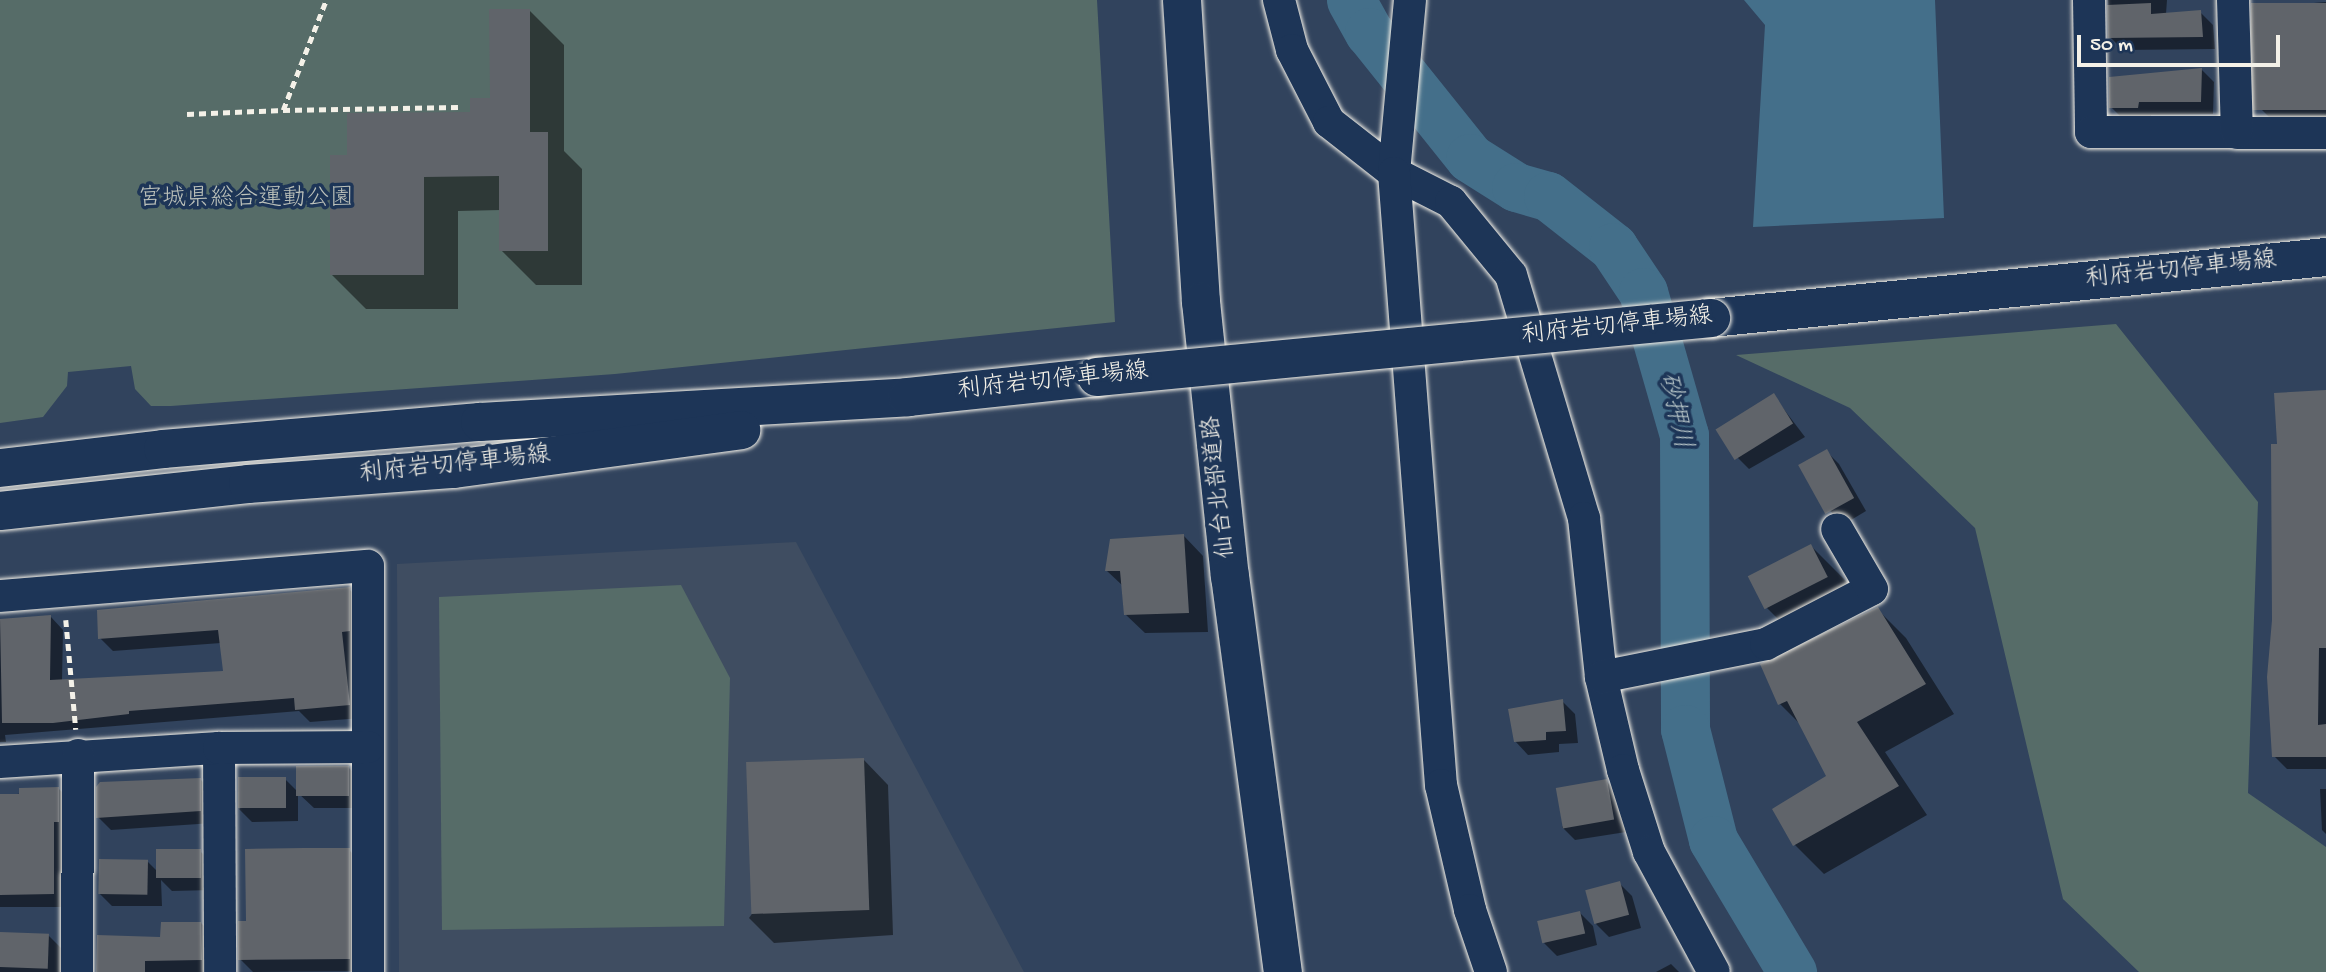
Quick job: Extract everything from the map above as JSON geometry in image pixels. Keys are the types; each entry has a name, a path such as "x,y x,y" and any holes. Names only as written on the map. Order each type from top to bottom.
{"main road":[{"name":"仙台北部道路","path":"1182,0 1201,302 1230,576 1283,972"},
{"name":"利府岩切停車場線","path":"0,468 163,449 480,422 908,397 2326,257"},
{"name":"利府岩切停車場線","path":"0,511 247,484 454,469 807,421 908,397"}],"street":[{"path":"1279,0 1292,50 1329,122 1394,157 1451,202 1511,275 1584,518 1601,677 1623,770 1649,852 1714,972"},
{"path":"2089,0 2091,132 2326,133"},
{"path":"2233,0 2237,133"},
{"path":"1407,13 1394,157 1441,785 1470,910 1491,972"},
{"path":"1601,677 1713,656 1794,633 1872,589 1837,529"},
{"path":"0,596 368,566 368,972"},
{"path":"0,762 219,748 368,747"},
{"path":"219,748 220,972"},
{"path":"77,972 78,755"}],"path":[{"path":"283,110 326,0"},
{"path":"187,114 458,107"},
{"path":"64,591 78,755"}],"shaded area":[{"path":"1744,0 1935,0 1944,218 1753,227 1765,25"},
{"path":"796,542 1024,972 399,972 397,564"}],"green space":[{"name":"宮城県総合運動公園","path":"0,0 1097,0 1115,322 615,374 171,406 151,406 135,389 131,366 68,372 67,386 43,417 0,423"},
{"path":"2116,324 2258,502 2248,793 2326,847 2326,972 2139,972 2063,899 1975,528 1850,408 1736,355"},
{"path":"681,585 730,678 724,926 442,930 439,597"}],"building":[{"path":"2151,3 2151,14 2201,10 2203,37 2108,38 2107,5"},
{"path":"2251,3 2326,3 2326,110 2251,110"},
{"path":"489,9 530,9 530,132 548,132 548,251 499,251 499,176 424,177 424,275 330,275 330,155 347,155 347,113 470,112 470,98 490,98"},
{"path":"2202,68 2201,102 2139,102 2138,108 2109,108 2109,77"},
{"path":"2326,390 2326,648 2319,648 2318,725 2326,724 2326,757 2272,757 2267,677 2272,620 2271,444 2277,444 2274,393"},
{"path":"1774,393 1793,424 1735,460 1715,430"},
{"path":"1827,449 1854,498 1825,514 1798,465"},
{"path":"1184,534 1189,613 1124,615 1120,571 1105,571 1110,539"},
{"path":"1811,544 1828,577 1765,609 1748,576"},
{"path":"350,587 350,631 342,632 350,705 295,710 294,698 129,711 129,714 53,723 2,723 0,619 51,615 50,680 223,671 218,630 98,639 97,610"},
{"path":"1878,607 1926,684 1857,722 1899,786 1793,846 1772,809 1826,776 1787,701 1778,705 1760,664"},
{"path":"1563,699 1566,731 1546,732 1546,740 1514,742 1508,709"},
{"path":"864,758 869,910 751,914 746,762"},
{"path":"296,766 349,766 349,796 296,796"},
{"path":"238,777 286,777 286,808 238,808"},
{"path":"201,778 201,811 96,818 96,787 100,782"},
{"path":"1607,779 1614,819 1563,828 1556,788"},
{"path":"59,787 59,822 54,822 54,894 0,895 0,794 19,794 19,788"},
{"path":"350,848 350,959 238,960 238,921 246,921 245,849"},
{"path":"156,849 201,849 201,878 156,878"},
{"path":"99,859 148,860 147,895 98,894"},
{"path":"1620,881 1629,915 1594,924 1585,890"},
{"path":"1580,911 1585,933 1542,943 1537,921"},
{"path":"161,922 201,922 202,960 145,961 145,972 96,972 97,935 160,937"},
{"path":"0,932 49,934 48,969 0,967"}],"waterway":[{"name":"砂押川","path":"1351,0 1369,32 1470,158 1516,187 1548,196 1613,247 1643,292 1684,435 1685,729 1713,840 1792,972"}]}
